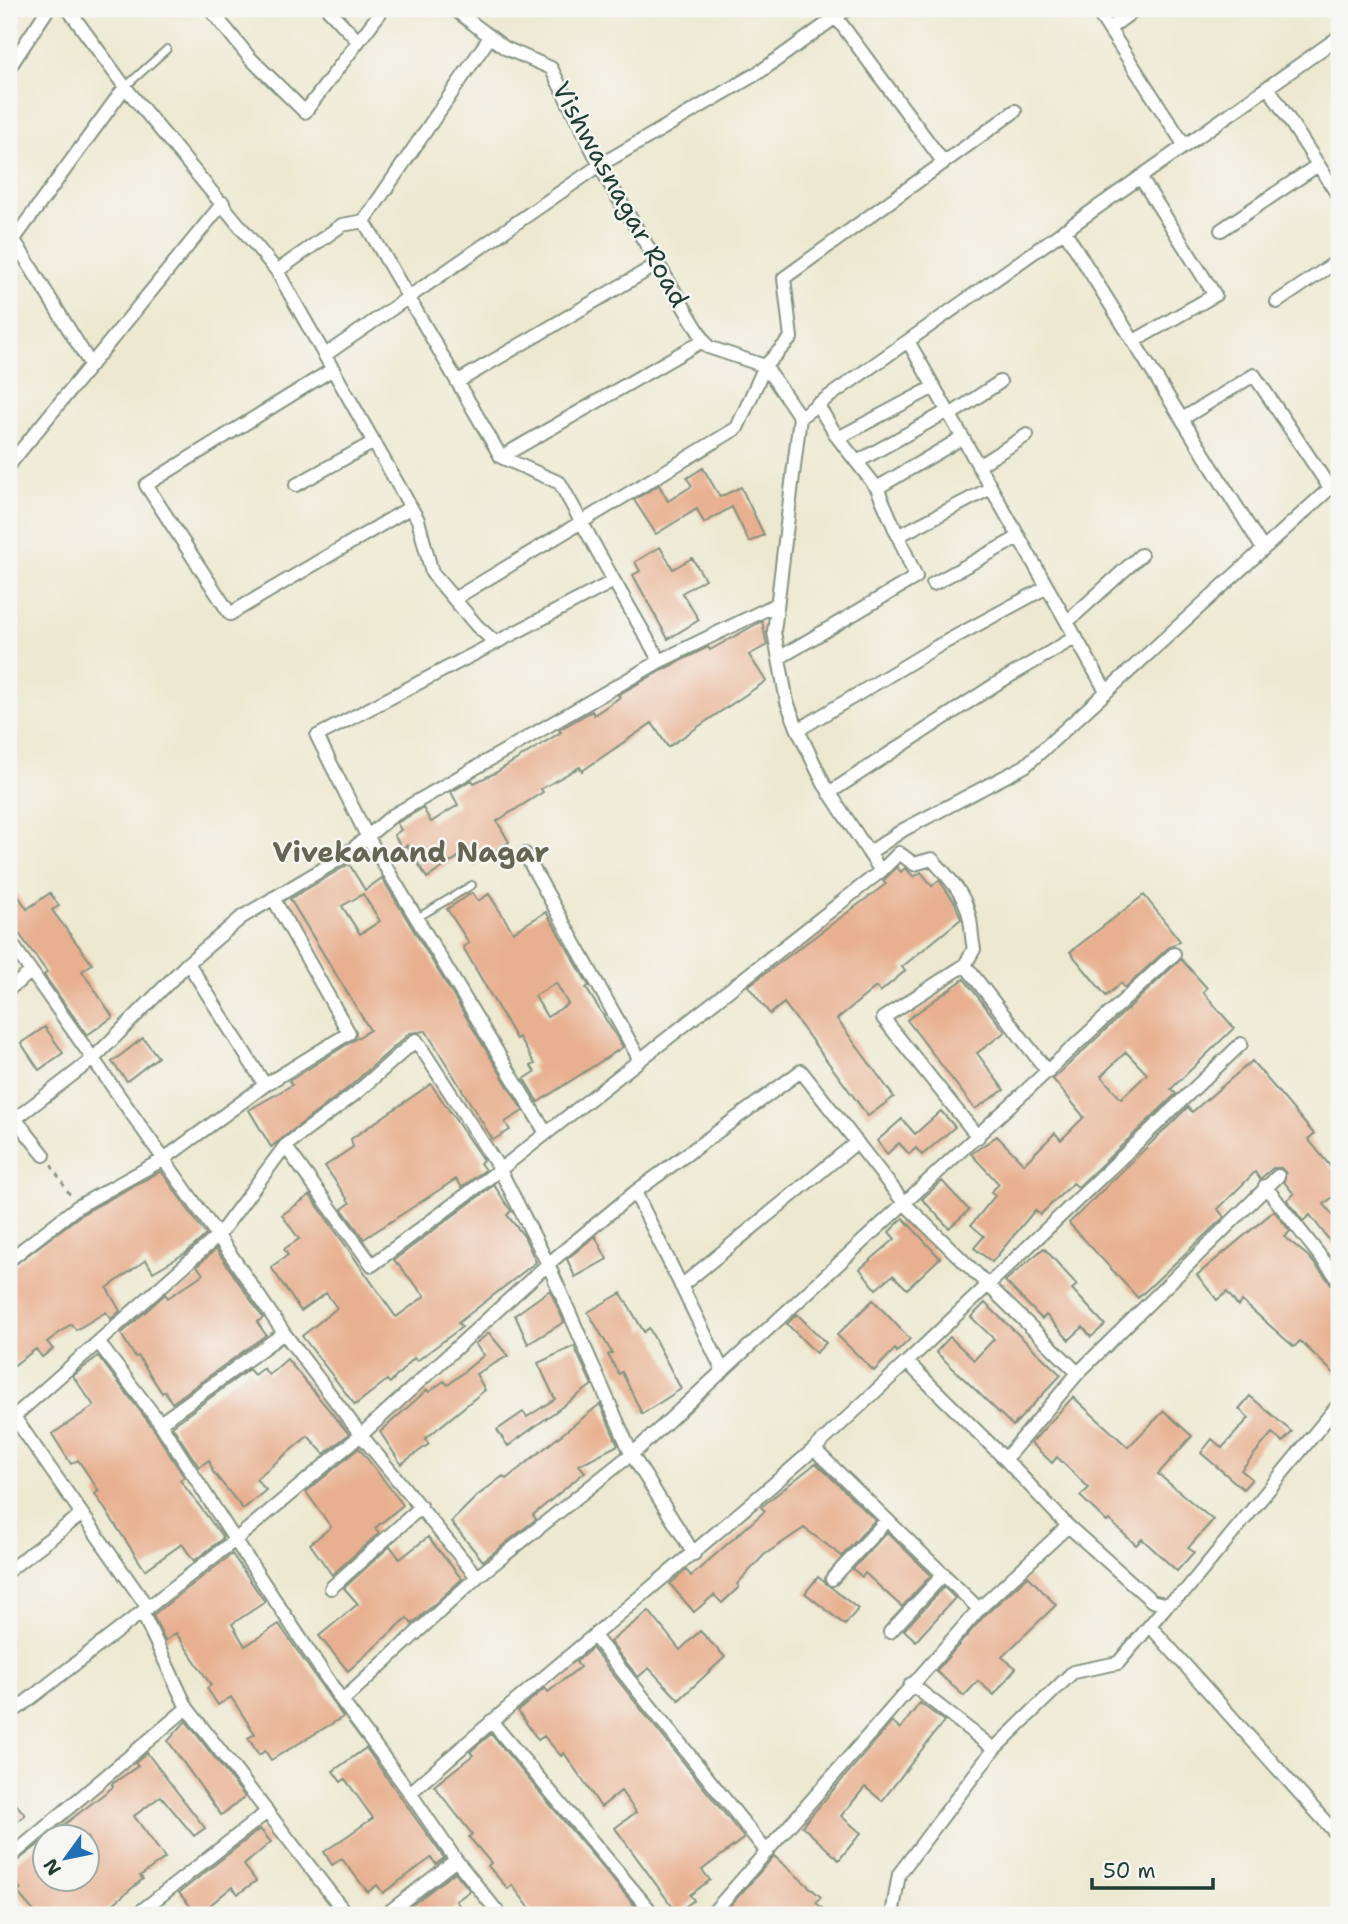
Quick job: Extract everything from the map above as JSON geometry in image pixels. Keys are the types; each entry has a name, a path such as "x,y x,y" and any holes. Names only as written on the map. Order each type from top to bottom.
{"street":[{"path":"9,68 48,9"},
{"path":"68,9 125,87 277,271 418,520 432,573 496,643"},
{"path":"211,9 250,58 305,112 383,9"},
{"path":"328,9 358,41"},
{"name":"Vishwasnagar Road","path":"454,9 505,48 551,68 600,165 706,343"},
{"path":"1096,9 1185,146"},
{"path":"1109,29 1136,9"},
{"path":"325,355 600,165 761,71 842,13 944,163"},
{"path":"277,271 342,225 363,221 490,37"},
{"path":"800,416 1339,37"},
{"path":"91,366 10,240 125,87"},
{"path":"1268,87 1339,197"},
{"path":"454,599 737,428 765,366 791,338 784,278 1016,111"},
{"path":"1221,230 1318,165"},
{"path":"1133,341 1214,295 1140,177"},
{"path":"11,457 91,366 223,203"},
{"path":"363,221 501,457 560,483 660,661"},
{"path":"1064,230 1263,549"},
{"path":"1277,302 1339,260"},
{"path":"457,382 658,264"},
{"path":"908,341 1106,691"},
{"path":"501,457 706,343 765,366 800,416 775,605 774,632 787,702 829,793 881,871"},
{"path":"333,369 146,485 230,614 411,507"},
{"path":"869,853 904,830 1025,766 1335,484 1254,375 1182,419"},
{"path":"857,462 949,413 1000,382"},
{"path":"838,438 934,387"},
{"path":"779,657 916,577 877,488 838,438 817,404"},
{"path":"978,466 1027,435"},
{"path":"877,488 962,438"},
{"path":"296,485 374,442"},
{"path":"898,536 991,488"},
{"path":"933,584 1019,537"},
{"path":"1067,622 1141,555"},
{"path":"546,1133 367,836 317,736 614,581"},
{"path":"798,730 938,646 1047,587"},
{"path":"44,1155 12,1115 93,1059 188,964 242,917 343,857 392,816 660,661 775,605"},
{"path":"829,793 996,684 1076,637"},
{"path":"285,1146 372,1265 640,1060 881,871 899,853 914,864 932,859 961,893 970,918 969,930 974,948 965,965 883,1018 978,1137"},
{"path":"525,854 640,1060"},
{"path":"9,1260 77,1207 164,1159 265,1085 349,1033 273,898"},
{"path":"9,940 284,1333 361,1435 477,1577"},
{"path":"342,1700 477,1577 632,1454 1174,954"},
{"path":"188,964 265,1085"},
{"path":"965,965 1048,1072"},
{"path":"9,989 31,972"},
{"path":"347,1915 187,1708 145,1610 82,1514 11,1419 218,1236 285,1146 355,1094 416,1040 499,1168 548,1264 632,1454 694,1554"},
{"path":"410,1793 491,1721 694,1554 814,1450 1241,1044"},
{"path":"9,1715 235,1540 361,1435 548,1264 635,1192 802,1071 905,1204 1078,1373"},
{"path":"681,1286 857,1142"},
{"path":"1005,1459 1078,1373 1278,1176"},
{"path":"1265,1186 1339,1280"},
{"path":"635,1192 723,1371"},
{"path":"160,1423 284,1333"},
{"path":"98,1342 160,1423 342,1700 456,1860 500,1915"},
{"path":"907,1362 1068,1526 1152,1601 1167,1605"},
{"path":"892,1915 899,1874 995,1749 1073,1672 1118,1663 1167,1605 1186,1590 1339,1404"},
{"path":"814,1450 979,1609"},
{"path":"331,1588 421,1507"},
{"path":"9,1570 82,1514"},
{"path":"832,1579 887,1520"},
{"path":"711,1915 979,1609 1068,1526"},
{"path":"890,1632 944,1574"},
{"path":"1150,1626 1339,1837"},
{"path":"594,1636 766,1852"},
{"path":"911,1684 995,1749"},
{"path":"9,1858 187,1708"},
{"path":"491,1721 654,1915"},
{"path":"135,1915 267,1812"},
{"path":"385,1915 456,1860"}],"lane":[{"path":"125,87 167,49"},
{"path":"417,918 472,885"}],"path":[{"path":"44,1155 77,1207"}],"building":[{"path":"703,468 720,497 741,487 764,535 749,542 732,507 704,523 697,509 656,534 634,500 659,485 668,501 692,486 687,478"},
{"path":"660,547 673,569 692,558 705,579 682,593 699,620 668,639 633,575 640,571 635,562"},
{"path":"762,621 767,645 749,655 766,681 668,747 652,723 582,771 580,767 541,789 543,792 497,821 509,842 473,864 466,852 427,878 407,845 402,848 394,835 401,830 397,823 423,808 431,822 458,805 451,792 472,780 474,783 495,773 561,732 559,730 592,711 594,715 620,697 618,695 664,669 708,647 710,650"},
{"path":"349,864 365,890 382,878 523,1111 505,1122 510,1130 493,1140 426,1031 410,1033 348,1088 271,1147 249,1110 292,1085 289,1081 370,1030 290,899","holes":["363,894 380,921 360,934 342,906"]},
{"path":"897,867 901,872 905,868 914,877 921,872 932,886 939,880 955,903 961,919 902,967 905,971 880,992 876,987 837,1019 894,1097 868,1116 784,1003 770,1014 748,986 886,884 883,881"},
{"path":"9,882 27,909 50,893 59,906 52,910 92,964 82,971 113,1017 87,1035 44,975 47,972 9,920"},
{"path":"472,893 478,901 489,894 513,932 546,912 589,986 586,988 623,1047 538,1102 524,1079 535,1072 531,1066 535,1064 519,1037 516,1039 463,947 469,943 447,909","holes":["556,983 568,1004 547,1017 535,996"]},
{"path":"1144,895 1180,941 1168,948 1125,988 1121,983 1106,996 1070,952"},
{"path":"1181,959 1207,988 1203,992 1234,1028 1171,1089 1176,1094 1078,1187 1073,1183 1040,1215 1035,1210 992,1262 974,1248 984,1236 971,1225 995,1196 991,1192 999,1184 971,1154 997,1136 1024,1164 1055,1133 1061,1140 1084,1117 1053,1079","holes":["1126,1052 1147,1074 1121,1099 1101,1076"]},
{"path":"964,979 1005,1032 977,1053 1004,1090 975,1109 907,1020"},
{"path":"45,1027 63,1053 39,1070 21,1043"},
{"path":"143,1038 158,1057 127,1081 112,1062"},
{"path":"1252,1061 1314,1134 1308,1139 1339,1177 1339,1192 1324,1204 1339,1223 1339,1253 1310,1215 1303,1221 1287,1200 1294,1194 1284,1182 1286,1173 1281,1168 1273,1168 1260,1179 1255,1172 1218,1209 1224,1217 1138,1298 1069,1223 1188,1107 1192,1112"},
{"path":"431,1084 483,1160 480,1163 485,1170 462,1187 456,1179 364,1239 342,1209 350,1203 325,1166 353,1147 351,1139"},
{"path":"941,1111 955,1127 922,1155 916,1148 909,1154 899,1143 887,1154 877,1141 902,1119 915,1134"},
{"path":"161,1171 206,1235 187,1252 153,1272 146,1260 107,1288 120,1311 111,1319 106,1312 76,1330 71,1324 47,1342 53,1349 42,1357 36,1349 9,1369 9,1269 82,1214"},
{"path":"942,1181 969,1210 949,1228 922,1199"},
{"path":"494,1185 511,1211 507,1215 524,1236 536,1262 458,1323 462,1327 417,1361 414,1358 390,1383 387,1380 355,1405 302,1336 337,1308 326,1293 301,1311 271,1267 288,1255 284,1249 299,1239 282,1215 310,1195 396,1317 425,1296 394,1260"},
{"path":"1274,1211 1290,1231 1285,1237 1309,1257 1333,1286 1339,1289 1339,1378 1300,1341 1294,1347 1242,1301 1238,1306 1227,1292 1217,1300 1197,1275"},
{"path":"903,1218 940,1258 907,1289 893,1275 876,1289 860,1269 895,1239 889,1232"},
{"path":"595,1236 607,1259 575,1277 567,1259"},
{"path":"1044,1248 1077,1285 1072,1289 1105,1325 1091,1337 1083,1327 1069,1340 1046,1315 1042,1319 1005,1281"},
{"path":"216,1249 263,1318 257,1322 266,1335 172,1403 165,1391 162,1393 138,1356 135,1357 121,1334 165,1294 168,1298 203,1274 197,1266"},
{"path":"550,1290 564,1322 528,1344 515,1315"},
{"path":"621,1293 644,1332 649,1328 681,1389 642,1414 622,1372 619,1374 608,1355 612,1353 588,1312"},
{"path":"873,1300 910,1339 897,1352 895,1349 874,1371 837,1335"},
{"path":"985,1303 1061,1375 1013,1426 936,1352 950,1337 974,1360 994,1339 971,1317"},
{"path":"797,1314 826,1343 816,1353 787,1324"},
{"path":"489,1333 508,1356 476,1374 485,1390 425,1439 429,1444 401,1464 380,1432 427,1390 429,1392 444,1381 448,1385 484,1355 475,1344"},
{"path":"574,1346 592,1385 508,1446 497,1430 523,1412 527,1417 555,1399 538,1363"},
{"path":"98,1356 153,1428 184,1477 180,1480 222,1536 222,1539 194,1561 182,1544 145,1570 95,1494 99,1491 78,1460 71,1464 52,1434 94,1406 73,1376"},
{"path":"287,1359 349,1434 324,1454 308,1436 256,1479 266,1490 243,1509 213,1472 209,1460 199,1467 172,1426 249,1369 254,1375 263,1368 269,1375"},
{"path":"1250,1396 1292,1432 1283,1442 1272,1433 1241,1470 1252,1479 1243,1489 1201,1453 1212,1439 1222,1448 1249,1418 1239,1409"},
{"path":"1073,1397 1128,1447 1164,1411 1192,1436 1158,1474 1213,1520 1188,1548 1194,1552 1177,1571 1142,1539 1136,1545 1109,1520 1107,1522 1080,1496 1089,1488 1057,1457 1052,1463 1031,1443"},
{"path":"600,1404 618,1445 579,1465 585,1472 533,1515 536,1519 483,1561 451,1522 477,1496 503,1476 506,1479"},
{"path":"359,1448 403,1505 375,1528 379,1533 332,1575 310,1544 331,1527 306,1492"},
{"path":"816,1463 875,1520 842,1556 804,1528 764,1555 737,1584 739,1587 722,1603 714,1595 694,1612 670,1584 686,1570 691,1576 765,1511 761,1507"},
{"path":"887,1532 931,1575 902,1607 865,1573 862,1577 853,1569"},
{"path":"428,1537 462,1579 412,1624 407,1618 348,1671 319,1636 358,1604 344,1588 390,1546 400,1559"},
{"path":"232,1554 265,1602 232,1624 245,1646 279,1624 343,1717 271,1760 265,1751 259,1755 248,1738 255,1734 231,1697 218,1705 207,1688 211,1685 176,1633 165,1641 153,1615"},
{"path":"1028,1576 1056,1605 1002,1657 1016,1668 994,1695 978,1681 964,1696 936,1671 985,1615"},
{"path":"818,1577 858,1609 845,1625 805,1593"},
{"path":"944,1587 955,1598 916,1641 904,1630"},
{"path":"649,1611 680,1650 700,1631 725,1657 679,1700 649,1668 638,1677 610,1642"},
{"path":"592,1648 744,1838 702,1870 710,1880 690,1895 694,1900 677,1913 615,1828 636,1812 621,1791 601,1807 564,1753 561,1756 544,1736 538,1740 518,1711 545,1688 548,1692 580,1667 576,1662"},
{"path":"920,1703 944,1721 882,1801 865,1787 841,1816 861,1833 839,1860 802,1826 892,1722 900,1729"},
{"path":"186,1721 245,1797 221,1815 168,1741"},
{"path":"491,1734 640,1912 636,1915 535,1915 512,1885 508,1889 488,1866 491,1863 469,1837 472,1834 434,1786 473,1755 470,1752"},
{"path":"366,1748 444,1858 436,1864 431,1858 383,1893 377,1885 368,1892 342,1859 332,1865 324,1852 373,1818 345,1779 341,1782 333,1771"},
{"path":"147,1753 205,1828 194,1836 161,1796 134,1816 165,1858 140,1876 143,1879 100,1915 37,1915 17,1892 21,1889 9,1874 9,1867 32,1850 32,1892 102,1892 102,1822 68,1822 138,1766 135,1763"},
{"path":"9,1795 25,1815 9,1828"},
{"path":"260,1829 271,1842 244,1865 256,1881 238,1894 232,1887 209,1906 216,1915 198,1915 179,1893"},
{"path":"774,1856 821,1897 816,1903 830,1915 722,1915"},
{"path":"455,1872 470,1891 456,1901 459,1905 445,1915 399,1915"}],"district":[{"name":"Vivekanand Nagar","path":"411,852"}]}
